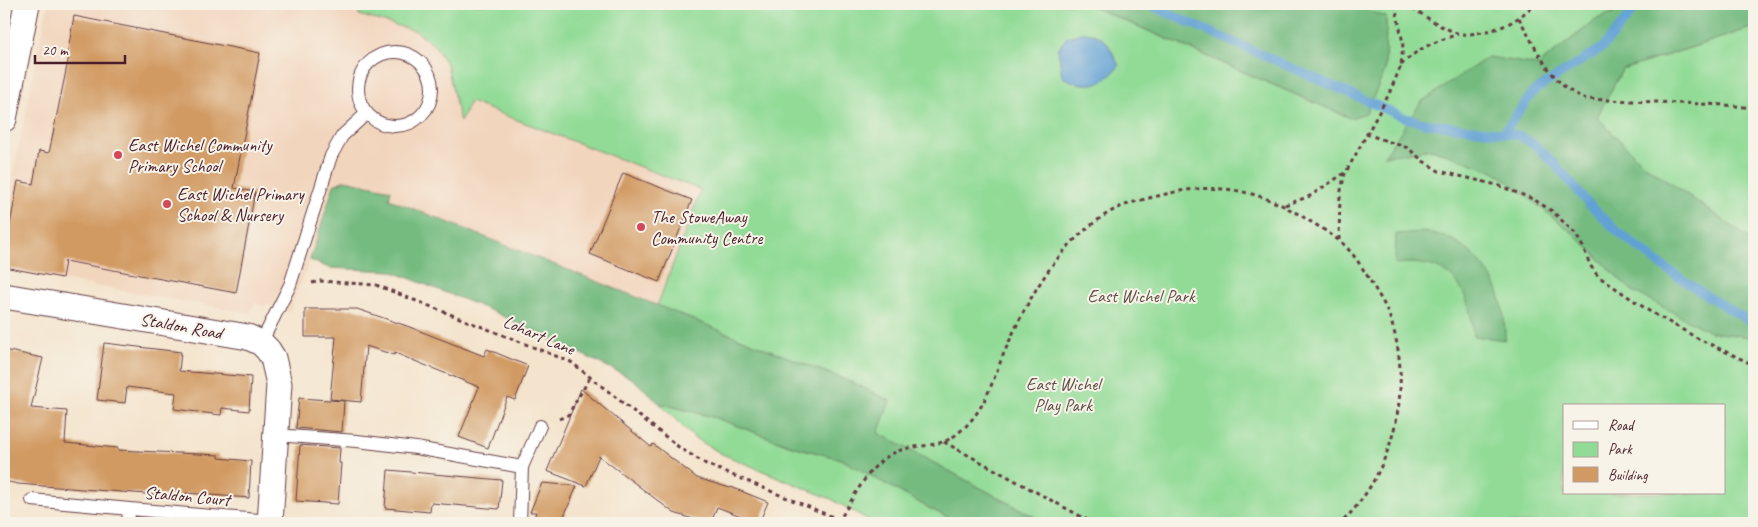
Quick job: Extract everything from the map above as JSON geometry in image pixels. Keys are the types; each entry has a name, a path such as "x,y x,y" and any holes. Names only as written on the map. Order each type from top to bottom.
{"street":[{"path":"4,119 27,4"},
{"name":"Staldon Road","path":"4,296 248,337 261,343"},
{"path":"261,343 273,358 279,384 270,522"}],"lane":[{"path":"387,52 400,52 412,56 423,64 430,75 432,94 425,111 415,120 403,125 393,126 375,120 367,113 360,102 358,90 360,77 366,66 375,57 387,52"},
{"path":"261,343 290,285 331,156 342,136 367,113"},
{"path":"520,523 522,467 540,426"},
{"path":"276,435 357,441 416,448 522,467"},
{"name":"Staldon Court","path":"32,500 270,522"},
{"name":"Staldon Court","path":"127,523 130,509"}],"path":[{"path":"1339,240 1340,195 1346,172 1388,96 1401,66 1403,43 1394,4"},
{"path":"1406,4 1458,34"},
{"path":"1401,66 1415,52 1458,34 1473,34 1497,30 1519,18 1535,4"},
{"path":"1519,18 1545,64 1565,87 1585,99 1726,105 1754,108"},
{"path":"1366,134 1408,148 1423,161 1439,171 1497,185 1533,199 1552,212 1575,232 1590,265 1598,276 1648,311 1699,339 1754,364"},
{"path":"1285,205 1310,196 1346,172"},
{"path":"840,521 873,468 896,452 944,442 965,427 984,403 1003,354 1031,295 1058,257 1085,230 1108,213 1138,200 1176,191 1209,188 1238,190 1285,205 1339,240 1360,266 1379,295 1391,321 1401,370 1401,394 1396,424 1386,455 1375,479 1361,500 1341,523"},
{"name":"Lohart Lane","path":"311,283 320,281 376,285 571,362 680,448 706,464 847,523"},
{"path":"540,426 568,415 591,376"},
{"path":"944,442 1093,523"}],"shaded area":[{"name":"East Wichel Primary School & Nursery","path":"48,4 966,4 858,385 389,199 391,190 334,185 310,260 289,312 266,304 265,307 255,303 250,313 4,270 4,217"}],"green space":[{"path":"360,4 1086,4 1350,118 1385,71 1386,18 1350,4 1636,4 1597,19 1538,66 1488,57 1385,156 1432,149 1498,173 1573,233 1631,290 1754,339 1754,523 1046,523 878,433 890,401 858,385 657,306 701,190 470,102 460,122 447,65 435,46 416,31 359,15"},
{"path":"1086,4 1350,4 1386,17 1385,71 1366,113 1350,118"},
{"path":"1636,4 1754,4 1754,27 1622,70 1597,117 1641,162 1754,242 1754,339 1751,337 1710,332 1631,290 1573,233 1497,173 1432,149 1384,156 1421,102 1488,57 1538,65 1597,19"},
{"path":"1754,27 1754,242 1641,162 1597,117 1622,70"},
{"path":"345,180 391,190 389,199 858,385 890,401 878,433 1046,523 960,523 841,459 792,446 716,418 659,403 633,379 490,310 391,271 329,268 310,260 334,185"},
{"path":"1423,232 1441,235 1455,241 1470,252 1485,268 1500,296 1504,317 1505,340 1473,336 1471,318 1462,289 1454,279 1443,271 1414,263 1395,264 1396,234"},
{"path":"659,403 716,418 792,446 841,459 960,523 874,523 831,499 722,454 693,437"}],"water":[{"path":"1086,32 1104,40 1119,66 1106,78 1093,84 1079,83 1062,77 1058,49 1067,37"}],"building":[{"name":"East Wichel Community Primary School","path":"74,16 260,53 234,188 255,192 236,293 65,261 62,278 4,267 4,257 18,181 33,184 39,151 49,153 69,56 67,56"},
{"name":"The StoweAway Community Centre","path":"623,173 692,200 659,282 590,254"},
{"path":"305,309 357,309 484,356 487,349 528,366 515,400 507,397 488,448 459,437 479,387 395,353 394,355 366,346 361,402 330,399 336,337 305,337"},
{"path":"104,343 181,352 179,371 251,377 249,411 222,408 221,415 174,409 176,393 127,387 125,403 97,400"},
{"path":"4,350 43,358 31,408 67,411 65,443 118,448 118,450 219,455 219,458 251,461 249,498 186,493 185,497 18,484 4,481 4,406 9,380 4,379"},
{"path":"581,389 651,447 653,444 697,478 731,487 768,502 759,523 717,507 711,523 674,513 599,456 586,486 547,471"},
{"path":"299,398 344,401 342,432 296,428"},
{"path":"300,445 340,448 339,463 341,463 338,504 296,501"},
{"path":"388,470 502,480 499,509 431,503 430,512 385,508"},
{"path":"542,483 577,486 561,523 532,523 536,512 530,512"}],"waterway":[{"path":"1147,4 1403,117 1424,123 1518,135 1535,145 1555,164 1586,201 1617,231 1661,265 1754,324"},
{"path":"1504,132 1534,91 1602,48 1638,4"}],"place":[{"name":"East Wichel Community Primary School","path":"118,155"},
{"name":"East Wichel Primary School & Nursery","path":"167,204"},
{"name":"The StoweAway Community Centre","path":"641,227"}],"park label":[{"name":"East Wichel Park","path":"1141,296"},
{"name":"East Wichel Play Park","path":"1063,394"}]}
